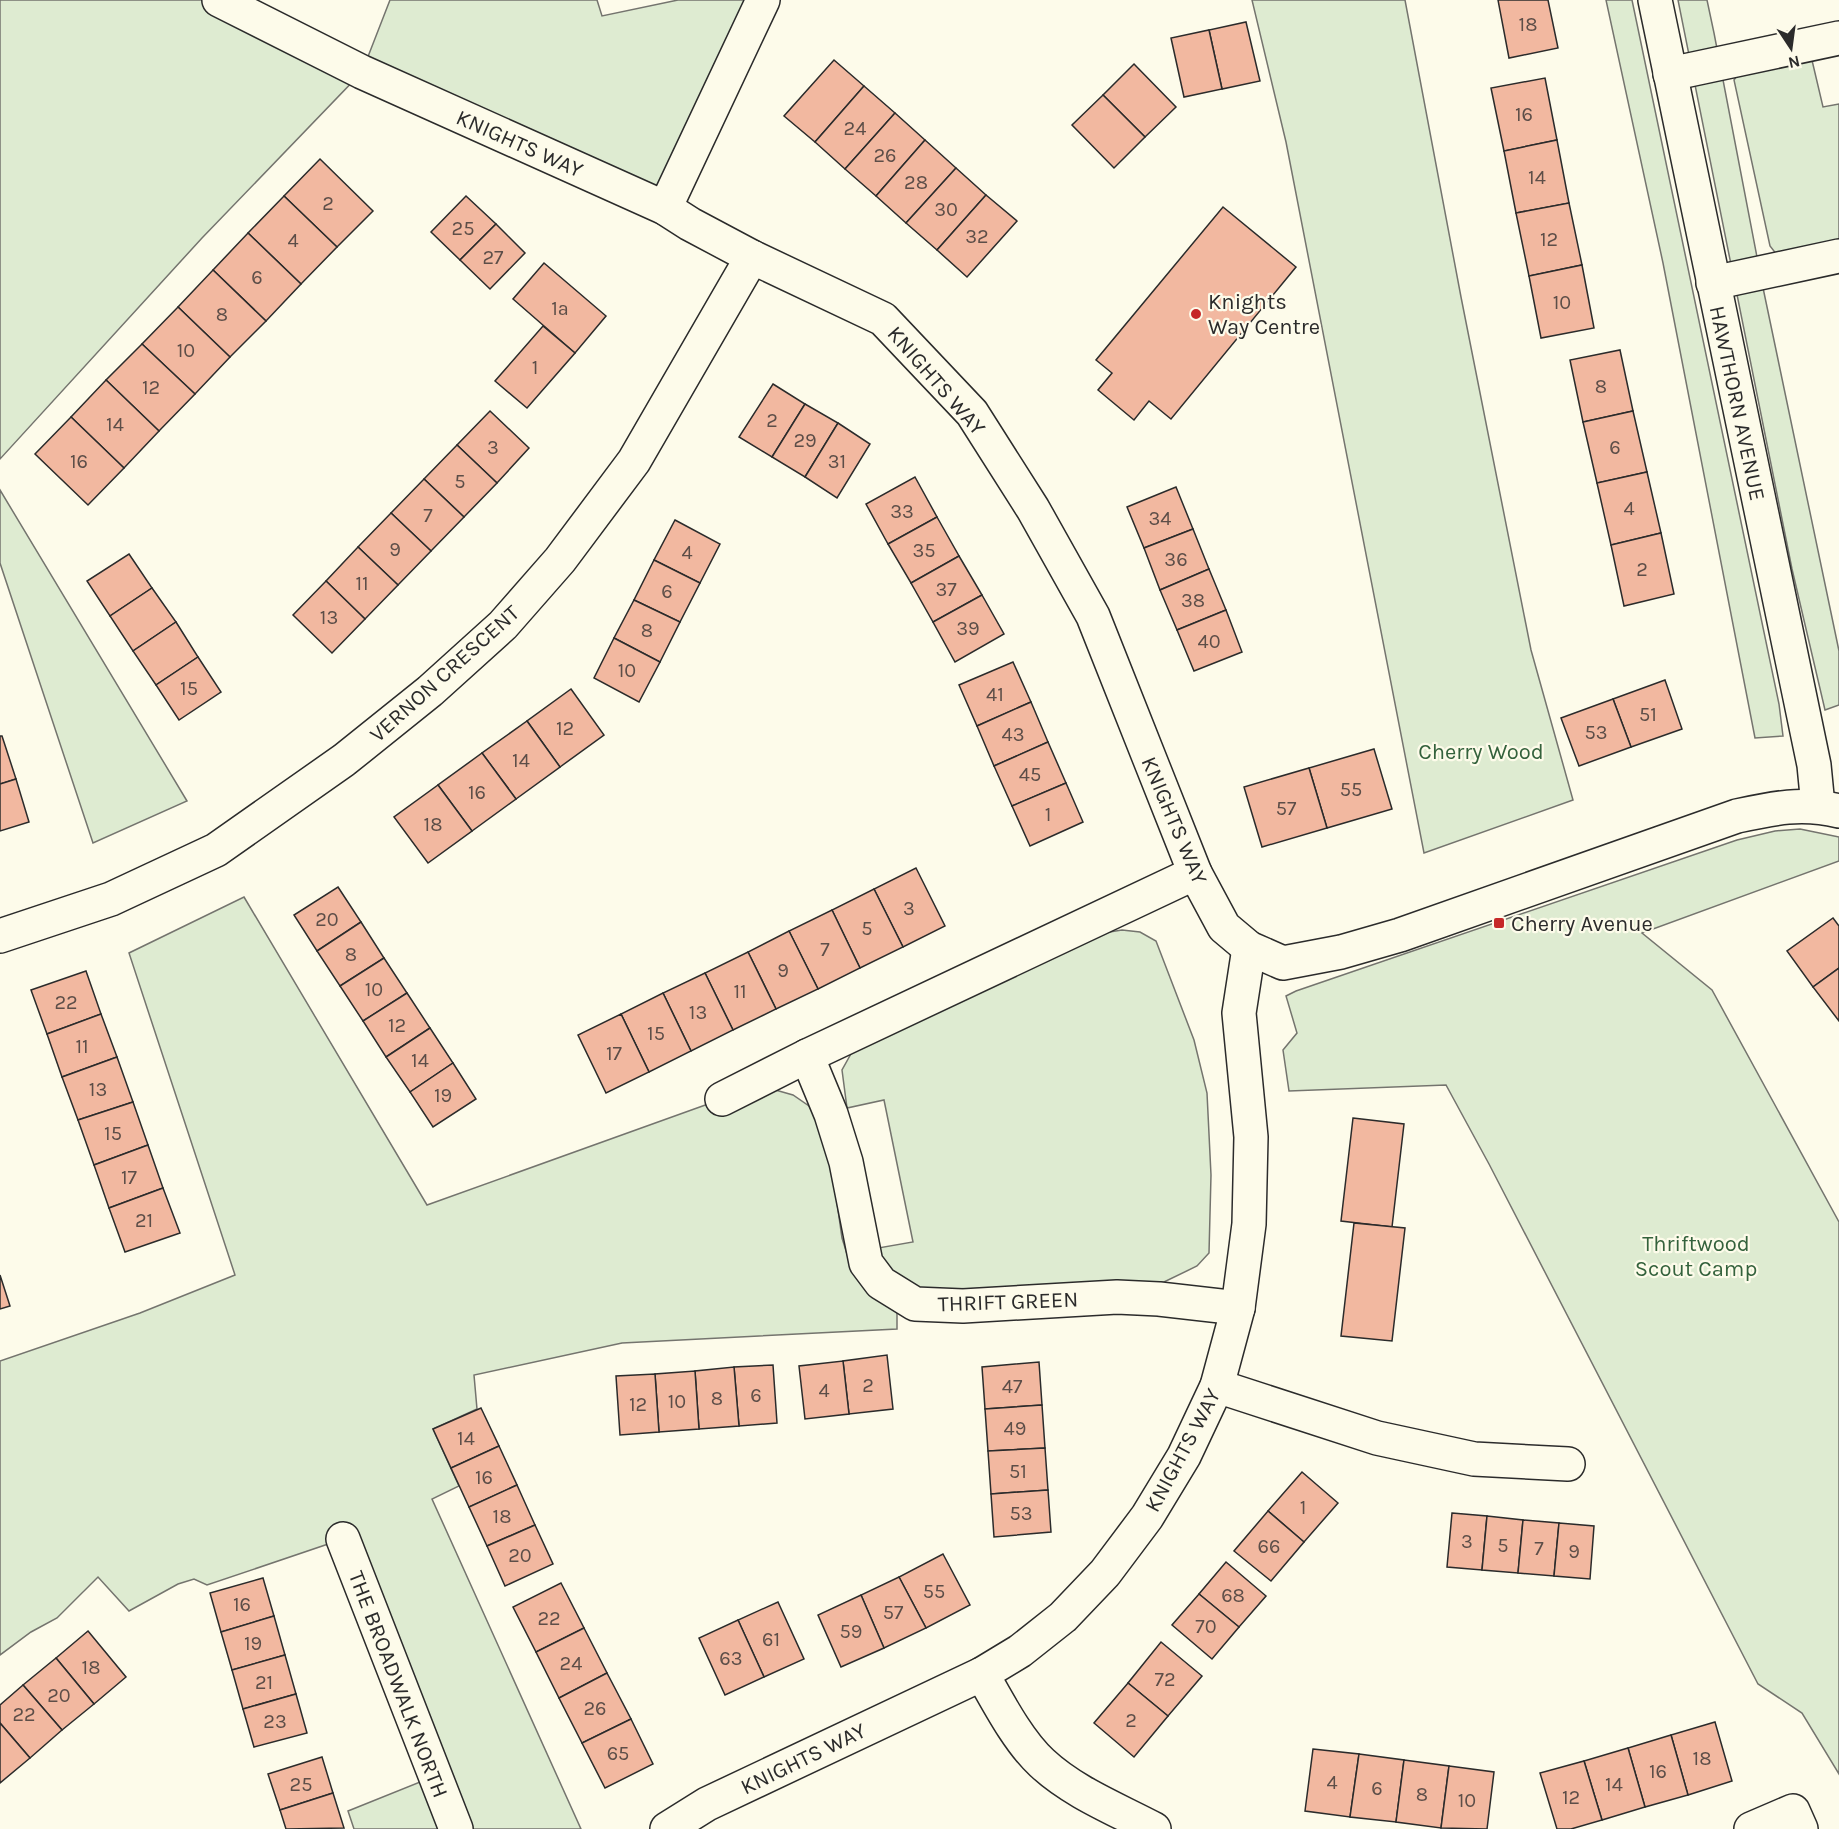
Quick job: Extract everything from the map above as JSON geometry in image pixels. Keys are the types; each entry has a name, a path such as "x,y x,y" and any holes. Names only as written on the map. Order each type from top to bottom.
{"street":[{"name":"KNIGHTS WAY","path":"219,0 362,72 665,208 752,257 883,319 972,413 1033,509 1093,616 1195,873 1224,927 1249,948 1239,1013 1251,1137 1249,1224 1238,1308 1217,1386 1184,1456 1147,1517 1105,1573 1063,1617 1020,1651 982,1674 718,1799 667,1829"},
{"path":"665,208 763,0"},
{"name":"HAWTHORN AVENUE","path":"1655,0 1814,765 1828,808"},
{"path":"1670,74 1839,38"},
{"path":"1713,283 1839,256"},
{"name":"VERNON CRESCENT","path":"0,936 111,899 216,850 344,760 430,691 503,625 560,560 621,479 634,461 752,257"},
{"path":"1249,948 1283,963 1341,952 1400,935 1737,816 1781,806 1828,808"},
{"path":"722,1099 807,1056 1195,873"},
{"name":"THRIFT GREEN","path":"807,1056 831,1114 846,1162 866,1263 881,1283 915,1304 963,1306 1117,1297 1159,1299 1238,1308"},
{"path":"1217,1386 1377,1438 1399,1443 1474,1459 1568,1464"},
{"name":"THE BROADWALK NORTH","path":"343,1539 456,1829"},
{"path":"982,1674 1010,1723 1041,1762 1075,1787 1154,1829"},
{"path":"1751,1829 1797,1820"}],"green space":[{"path":"0,0 219,0 362,72 202,238 0,459"},
{"path":"390,0 597,0 602,16 678,0 763,0 665,208 362,72"},
{"name":"Cherry Wood","path":"1252,0 1405,0 1531,650 1573,800 1424,853 1286,142"},
{"path":"1606,0 1632,0 1779,704 1783,736 1755,738 1663,263"},
{"path":"1678,0 1707,0 1714,33 1762,283 1839,651 1839,705 1825,710 1792,569"},
{"path":"1811,56 1823,107 1839,104 1839,239 1777,255 1770,246 1734,80 1742,68"},
{"path":"0,490 187,801 93,843 0,563"},
{"name":"Thriftwood Scout Camp","path":"1800,829 1839,837 1839,861 1642,933 1712,990 1839,1222 1839,1774 1802,1713 1758,1684 1446,1085 1289,1091 1283,1050 1297,1033 1286,996 1296,991 1737,840 1775,831"},
{"path":"244,897 427,1205 722,1099 772,1089 793,1095 809,1106 823,1129 832,1167 842,1238 853,1273 897,1313 897,1329 622,1343 474,1375 477,1409 433,1429 459,1486 432,1499 581,1829 354,1829 348,1811 435,1776 343,1539 207,1585 194,1579 178,1584 129,1611 98,1577 57,1618 31,1632 0,1655 0,1361 140,1313 235,1275 129,953"},
{"path":"1122,930 1140,932 1156,941 1194,1040 1207,1093 1211,1175 1209,1253 1197,1266 1164,1282 932,1293 892,1276 880,1257 878,1248 913,1242 884,1100 847,1108 842,1070 852,1052 1097,934"}],"building":[{"path":"1498,0 1548,0 1558,48 1509,58"},
{"path":"1246,22 1260,81 1222,89 1209,30"},
{"path":"1209,30 1222,89 1184,97 1171,38"},
{"path":"834,60 864,86 815,142 784,116"},
{"path":"1134,64 1176,107 1145,137 1103,95"},
{"path":"1545,78 1557,140 1504,151 1491,88"},
{"path":"864,86 895,113 845,169 815,142"},
{"path":"1103,95 1145,137 1114,168 1072,125"},
{"path":"895,113 925,140 876,196 845,169"},
{"path":"925,140 956,168 906,223 876,196"},
{"path":"1557,140 1569,203 1516,213 1504,151"},
{"path":"320,159 373,211 337,247 284,196"},
{"path":"956,168 986,195 937,250 906,223"},
{"path":"986,195 1017,221 967,277 937,250"},
{"path":"284,196 337,247 301,284 248,233"},
{"path":"466,196 496,224 460,260 431,232"},
{"path":"1569,203 1582,265 1529,276 1516,213"},
{"name":"Knights Way Centre","path":"1223,207 1296,267 1171,419 1149,401 1134,420 1098,390 1112,373 1096,360"},
{"path":"496,224 525,253 490,289 460,260"},
{"path":"248,233 301,284 266,321 213,270"},
{"path":"544,263 606,316 575,353 513,299"},
{"path":"1582,265 1594,328 1541,338 1529,276"},
{"path":"213,270 266,321 230,357 178,307"},
{"path":"178,307 230,357 195,394 142,344"},
{"path":"543,326 575,353 527,408 495,381"},
{"path":"142,344 195,394 159,431 106,380"},
{"path":"1620,350 1633,411 1583,422 1570,360"},
{"path":"106,380 159,431 124,468 71,417"},
{"path":"773,384 805,404 772,457 739,437"},
{"path":"805,404 838,423 805,477 772,457"},
{"path":"490,411 529,448 497,483 457,445"},
{"path":"1633,411 1647,472 1597,483 1583,422"},
{"path":"71,417 124,468 88,505 35,454"},
{"path":"838,423 870,444 837,498 805,477"},
{"path":"457,445 497,483 464,517 424,479"},
{"path":"1647,472 1661,533 1611,545 1597,483"},
{"path":"915,477 937,517 888,544 866,504"},
{"path":"424,479 464,517 431,551 391,513"},
{"path":"1176,487 1193,529 1144,548 1127,507"},
{"path":"391,513 431,551 398,585 358,547"},
{"path":"937,517 959,556 911,583 888,544"},
{"path":"675,520 720,544 700,583 654,560"},
{"path":"1193,529 1209,569 1160,590 1144,548"},
{"path":"1661,533 1674,594 1624,606 1611,545"},
{"path":"358,547 398,585 365,619 326,581"},
{"path":"129,554 152,588 110,616 87,581"},
{"path":"959,556 982,595 933,622 911,583"},
{"path":"654,560 700,583 680,622 634,600"},
{"path":"1209,569 1226,610 1177,630 1160,590"},
{"path":"326,581 365,619 332,653 293,615"},
{"path":"152,588 176,622 133,651 110,616"},
{"path":"982,595 1004,634 955,662 933,622"},
{"path":"634,600 680,622 660,662 614,638"},
{"path":"1226,610 1242,652 1194,671 1177,630"},
{"path":"176,622 198,657 156,685 133,651"},
{"path":"614,638 660,662 639,702 594,678"},
{"path":"198,657 221,692 179,720 156,685"},
{"path":"1013,662 1031,702 977,726 959,685"},
{"path":"1665,680 1682,729 1631,747 1613,699"},
{"path":"571,689 604,735 560,767 527,721"},
{"path":"1613,699 1631,747 1579,766 1561,718"},
{"path":"1031,702 1048,742 994,766 977,726"},
{"path":"527,721 560,767 516,799 482,753"},
{"path":"0,736 2,736 16,779 0,784"},
{"path":"1048,742 1066,783 1012,806 994,766"},
{"path":"1374,749 1392,809 1327,828 1309,768"},
{"path":"482,753 516,799 472,831 438,785"},
{"path":"1309,768 1327,828 1262,847 1244,787"},
{"path":"16,779 29,822 0,831 0,784"},
{"path":"1066,783 1083,822 1030,846 1012,806"},
{"path":"438,785 472,831 428,863 394,817"},
{"path":"916,868 945,926 903,947 874,889"},
{"path":"338,887 361,922 317,951 294,915"},
{"path":"874,889 903,947 860,968 832,910"},
{"path":"832,910 860,968 818,989 789,931"},
{"path":"1833,918 1839,926 1839,968 1813,987 1787,951"},
{"path":"361,922 384,958 340,986 317,951"},
{"path":"789,931 818,989 776,1009 748,952"},
{"path":"748,952 776,1009 733,1030 705,973"},
{"path":"384,958 407,993 363,1021 340,986"},
{"path":"1839,968 1839,1021 1813,987"},
{"path":"86,971 101,1014 47,1034 31,990"},
{"path":"705,973 733,1030 691,1051 663,993"},
{"path":"407,993 430,1028 386,1057 363,1021"},
{"path":"663,993 691,1051 649,1072 621,1014"},
{"path":"101,1014 117,1057 62,1077 47,1034"},
{"path":"621,1014 649,1072 606,1093 578,1035"},
{"path":"430,1028 453,1063 410,1092 386,1057"},
{"path":"117,1057 133,1102 78,1120 62,1077"},
{"path":"453,1063 476,1099 433,1127 410,1092"},
{"path":"133,1102 148,1145 94,1165 78,1120"},
{"path":"1353,1118 1404,1124 1392,1227 1341,1221"},
{"path":"148,1145 163,1188 109,1208 94,1165"},
{"path":"163,1188 180,1233 125,1252 109,1208"},
{"path":"1354,1223 1405,1228 1392,1341 1341,1336"},
{"path":"0,1275 10,1306 0,1309"},
{"path":"887,1355 893,1409 849,1414 843,1361"},
{"path":"843,1361 849,1414 805,1419 799,1366"},
{"path":"1039,1362 1042,1405 985,1409 982,1367"},
{"path":"773,1365 777,1423 739,1426 734,1367"},
{"path":"734,1367 739,1426 699,1429 695,1371"},
{"path":"695,1371 699,1429 659,1432 655,1374"},
{"path":"655,1374 659,1432 620,1435 616,1376"},
{"path":"1042,1405 1045,1448 988,1451 985,1409"},
{"path":"481,1408 499,1446 451,1468 433,1429"},
{"path":"499,1446 517,1485 469,1507 451,1468"},
{"path":"1045,1448 1048,1490 991,1494 988,1451"},
{"path":"1302,1472 1338,1503 1304,1542 1268,1511"},
{"path":"517,1485 535,1525 487,1546 469,1507"},
{"path":"1048,1490 1051,1532 994,1537 991,1494"},
{"path":"1268,1511 1304,1542 1271,1581 1234,1551"},
{"path":"1452,1513 1487,1516 1482,1570 1447,1567"},
{"path":"1487,1516 1523,1520 1518,1573 1482,1570"},
{"path":"1523,1520 1559,1523 1554,1576 1518,1573"},
{"path":"1559,1523 1594,1526 1590,1579 1554,1576"},
{"path":"535,1525 553,1564 505,1586 487,1546"},
{"path":"943,1554 970,1605 926,1628 899,1577"},
{"path":"1226,1562 1266,1596 1239,1627 1199,1594"},
{"path":"899,1577 926,1628 884,1648 861,1595"},
{"path":"263,1578 274,1616 221,1632 210,1593"},
{"path":"561,1583 584,1628 536,1652 513,1607"},
{"path":"1199,1594 1239,1627 1212,1659 1172,1625"},
{"path":"861,1595 884,1648 841,1667 818,1615"},
{"path":"778,1602 804,1659 764,1677 738,1620"},
{"path":"274,1616 285,1655 232,1670 221,1632"},
{"path":"738,1620 764,1677 725,1695 699,1638"},
{"path":"584,1628 607,1673 559,1698 536,1652"},
{"path":"88,1631 126,1677 94,1704 56,1658"},
{"path":"1161,1642 1202,1676 1168,1716 1128,1683"},
{"path":"285,1655 296,1694 243,1709 232,1670"},
{"path":"56,1658 94,1704 62,1730 23,1685"},
{"path":"607,1673 631,1719 582,1743 559,1698"},
{"path":"1128,1683 1168,1716 1134,1757 1094,1723"},
{"path":"23,1685 62,1730 30,1758 0,1723 0,1705"},
{"path":"296,1694 307,1733 254,1747 243,1709"},
{"path":"631,1719 653,1764 605,1788 582,1743"},
{"path":"1715,1722 1732,1781 1688,1795 1671,1735"},
{"path":"0,1723 30,1758 0,1783"},
{"path":"1671,1735 1688,1795 1645,1807 1628,1748"},
{"path":"1628,1748 1645,1807 1602,1820 1584,1761"},
{"path":"1313,1749 1359,1754 1350,1817 1305,1811"},
{"path":"1359,1754 1404,1760 1396,1822 1350,1817"},
{"path":"322,1757 333,1793 280,1810 268,1774"},
{"path":"1404,1760 1449,1766 1441,1828 1396,1822"},
{"path":"1584,1761 1602,1820 1571,1829 1557,1829 1540,1773"},
{"path":"1449,1766 1494,1772 1487,1829 1441,1828"},
{"path":"333,1793 344,1828 286,1829 280,1810"}],"place":[{"name":"Knights Way Centre","path":"1196,314"},
{"name":"Cherry Avenue","path":"1499,923"}]}
